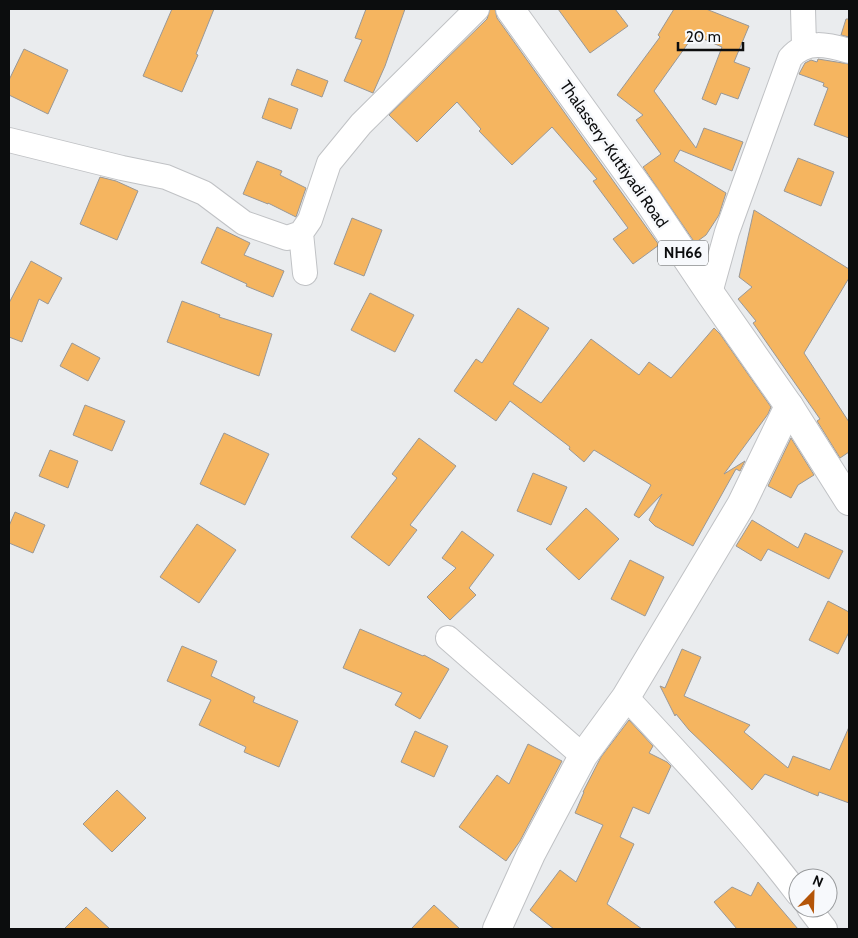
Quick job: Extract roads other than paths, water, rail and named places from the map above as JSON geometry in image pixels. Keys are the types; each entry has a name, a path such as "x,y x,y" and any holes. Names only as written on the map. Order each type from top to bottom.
{"main road":[{"name":"Thalassery-Kuttiyadi Road","path":"510,9 649,202 789,406 849,501"},
{"path":"497,929 531,854 583,756 626,697 741,505 789,406"}],"street":[{"path":"305,273 301,234 310,220 329,163 361,124 476,9"},
{"path":"803,9 804,46"},
{"path":"710,293 727,232 790,58 804,46 828,45 849,51"},
{"path":"9,140 166,177 204,193 244,223 286,238 301,234"},
{"path":"448,638 583,756"},
{"path":"626,697 714,792 788,881"},
{"path":"817,918 825,929"}]}
